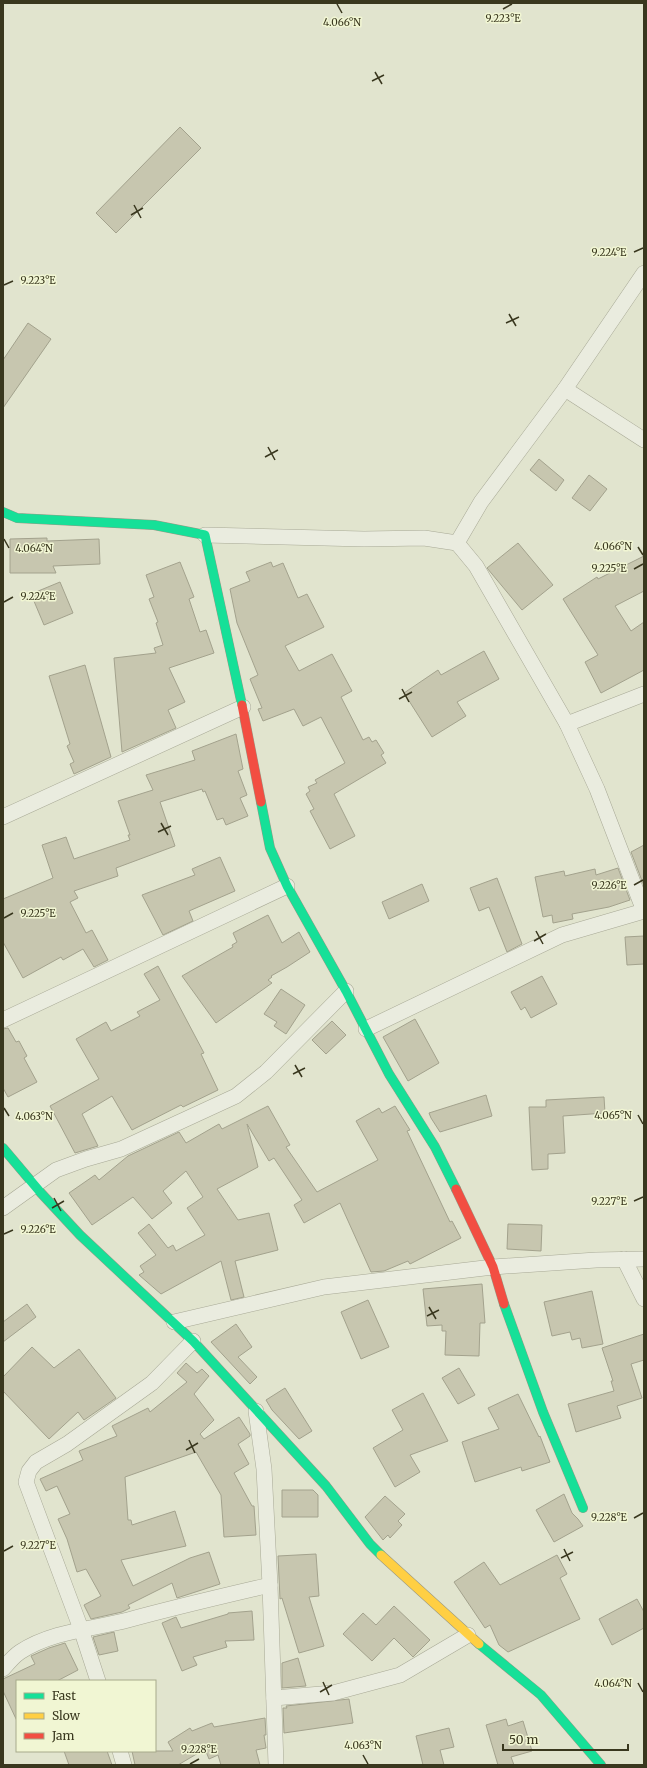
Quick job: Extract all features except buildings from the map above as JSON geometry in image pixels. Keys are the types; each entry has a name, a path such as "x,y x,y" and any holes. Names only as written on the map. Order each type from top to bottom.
{"street":[{"path":"457,543 481,502 565,389 644,273"},
{"path":"565,389 644,440"},
{"path":"3,512 17,518 154,525 205,535 364,539 424,538 457,543 476,566 567,724 597,789 644,911 562,935 366,1029"},
{"path":"205,535 243,707 270,848 287,886 346,991 390,1074 435,1147 461,1198 493,1267 514,1334 543,1412 583,1508"},
{"path":"567,724 644,694"},
{"path":"3,817 243,707"},
{"path":"3,1020 287,886"},
{"path":"3,1208 56,1170 86,1159 121,1149 236,1096 266,1072 346,991"},
{"path":"3,1148 33,1186 108,1263 193,1341 326,1486 370,1544 468,1635 542,1695 601,1765"},
{"path":"624,1259 644,1299"},
{"path":"174,1322 324,1287 493,1267 644,1259"},
{"path":"98,1680 81,1629 26,1482 28,1471 36,1462 67,1444 152,1383 193,1341"},
{"path":"256,1411 264,1469 270,1585 276,1765"},
{"path":"3,1669 20,1652 36,1644 81,1629 127,1620 176,1606 270,1585"},
{"path":"274,1698 333,1693 400,1674 468,1635"},
{"path":"120,1752 124,1765"}],"traffic: fast":[{"path":"3,512 17,518 154,525 205,535 242,705"},
{"path":"261,802 270,848 287,886 346,991 389,1074 435,1147 456,1189"},
{"path":"3,1148 41,1193 80,1235 193,1341 326,1486 370,1544 381,1555"},
{"path":"504,1304 543,1412 583,1508"},
{"path":"479,1644 541,1695 601,1765"}],"traffic: slow":[{"path":"381,1555 479,1644"}],"traffic: jam":[{"path":"242,705 261,802"},
{"path":"456,1189 493,1267 504,1304"}]}
